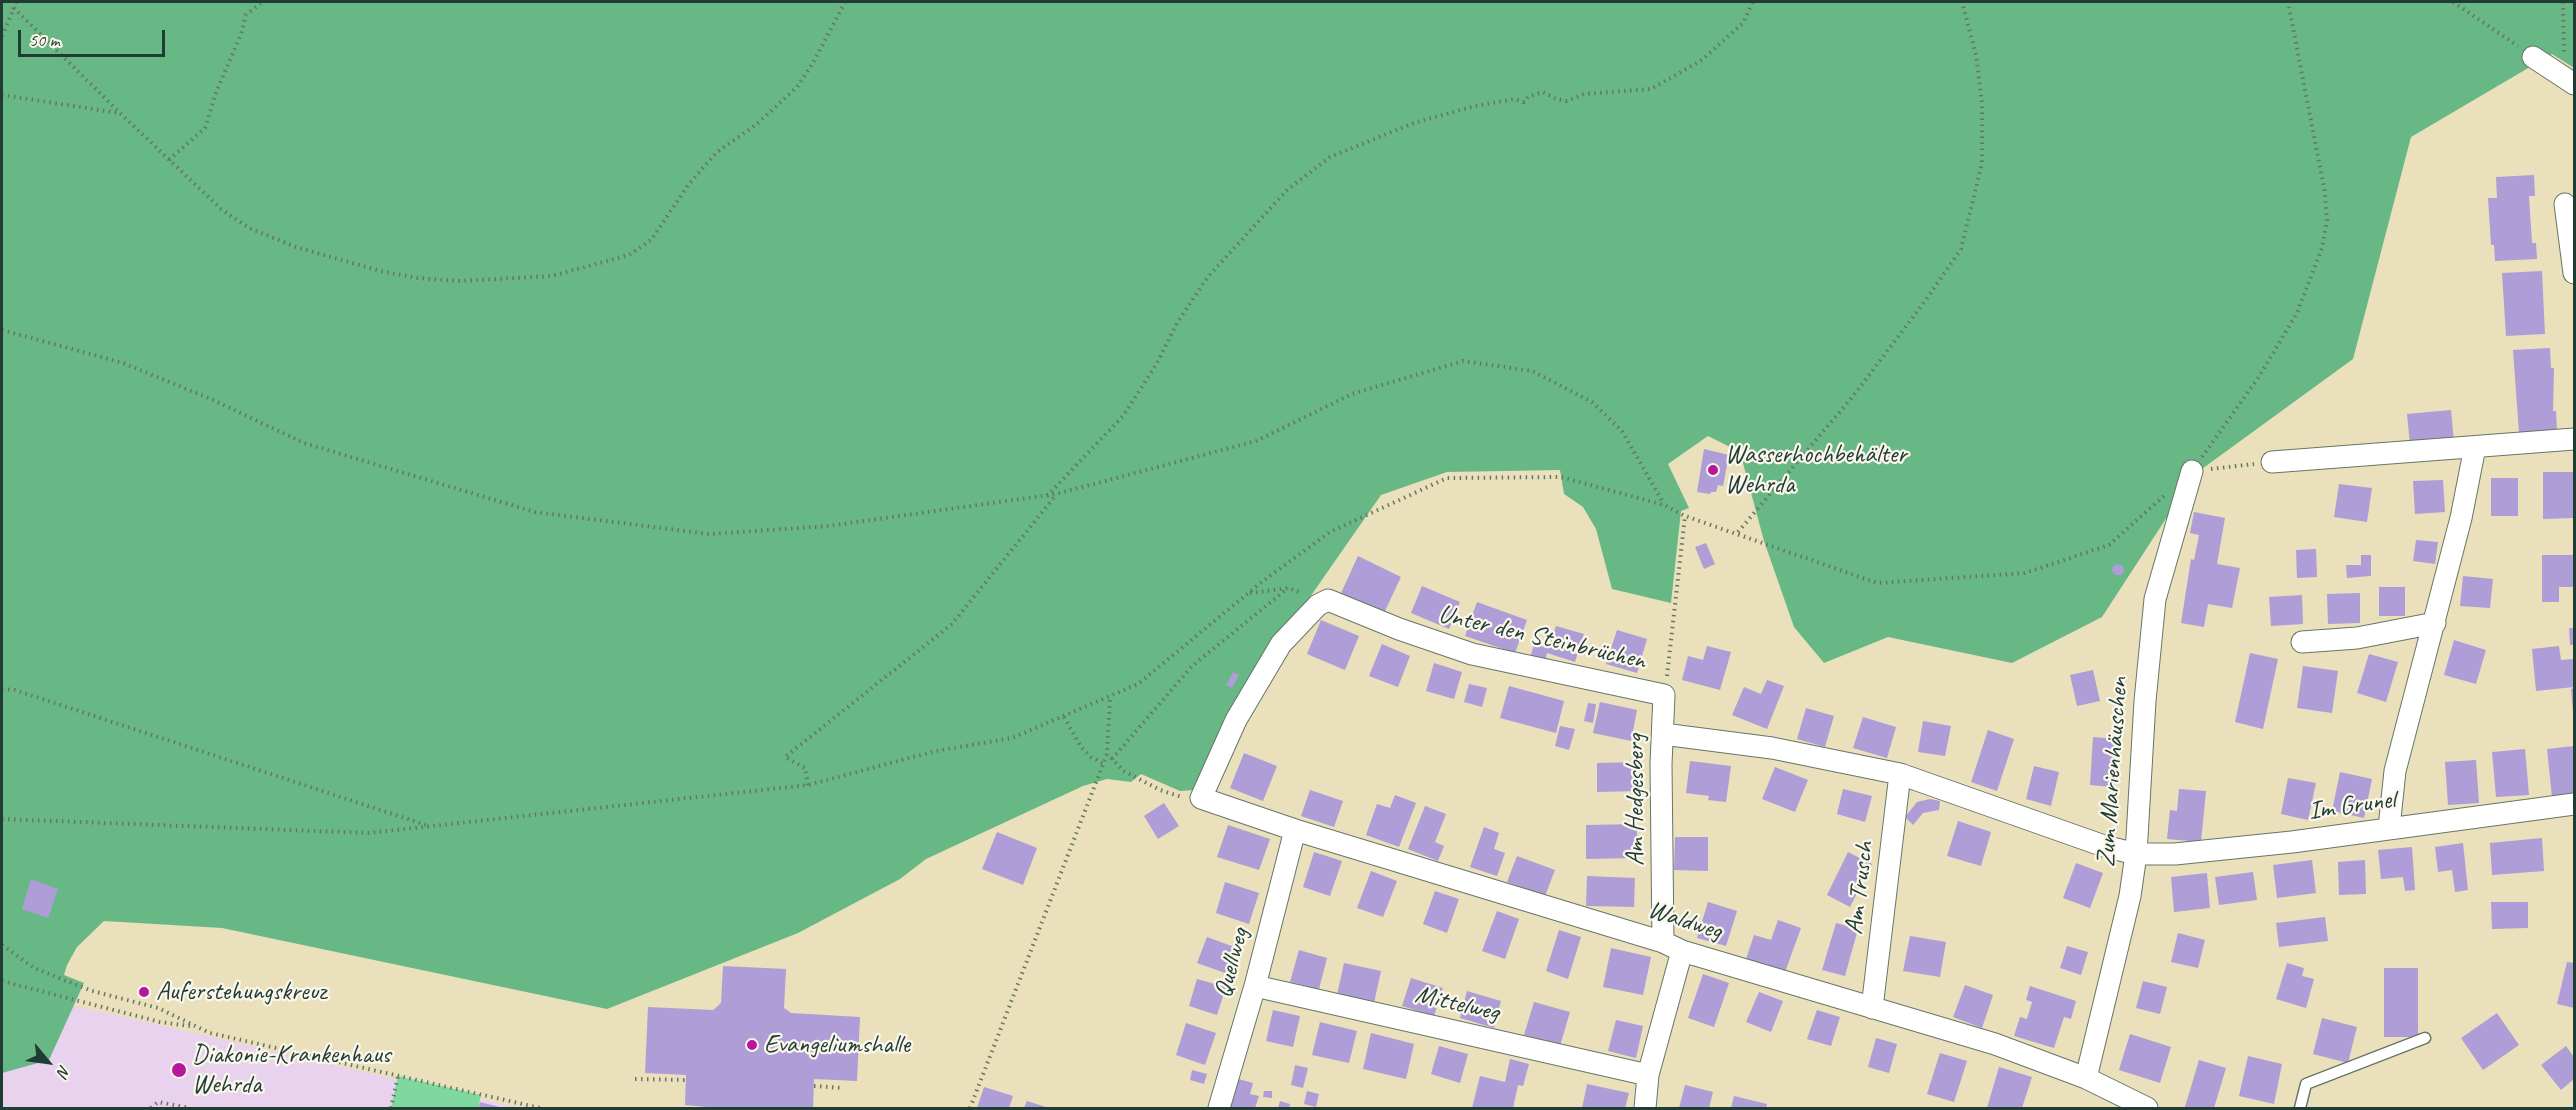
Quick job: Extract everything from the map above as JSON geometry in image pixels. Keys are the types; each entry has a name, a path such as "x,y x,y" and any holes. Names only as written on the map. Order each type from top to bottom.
{"street":[{"path":"2533,57 2569,81"},
{"path":"2565,204 2574,273"},
{"path":"2272,462 2574,439"},
{"path":"2389,828 2395,771 2461,518 2475,447"},
{"name":"Zum Marienhäuschen","path":"2086,1078 2130,896 2136,854 2145,701 2155,599 2192,471"},
{"name":"Unter den Steinbrüchen","path":"1201,798 1236,720 1281,644 1318,605 1328,600 1472,654 1664,694"},
{"path":"2302,642 2356,638 2435,623"},
{"name":"Am Hedgesberg","path":"1663,942 1664,694"},
{"path":"1663,734 1772,748 1900,774 2104,846 2136,854"},
{"name":"Am Trusch","path":"1872,1008 1900,774"},
{"name":"Waldweg","path":"1201,798 1295,830 1663,942 1682,951 1787,980 1995,1044 2086,1078 2147,1108"},
{"name":"Im Grunel","path":"2136,854 2175,854 2222,850 2574,804"},
{"name":"Quellweg","path":"1219,1108 1295,830"},
{"path":"1645,1108 1648,1075 1682,951"},
{"name":"Mittelweg","path":"1254,986 1648,1075"}],"lane":[{"path":"2300,1108 2306,1084 2425,1038"}],"path":[{"path":"2,36 16,2"},
{"path":"169,160 205,128 214,95 241,34 246,15 262,2"},
{"path":"14,8 221,209 249,228 296,247 380,271 418,278 458,281 552,276 582,270 629,255 651,240 689,184 717,152 756,125 797,87 813,63 845,2"},
{"path":"1047,496 1123,416 1156,365 1177,323 1207,278 1287,190 1330,157 1414,123 1475,106 1515,99 1524,102 1543,92 1556,99 1567,101 1584,94 1651,89 1702,60 1743,23 1753,2"},
{"path":"1738,532 1854,395 1961,249 1982,163 1982,103 1976,55 1962,2"},
{"path":"2192,471 2258,378 2296,313 2322,248 2327,220 2325,193 2288,2"},
{"path":"2455,2 2533,57"},
{"path":"2563,2 2569,81"},
{"path":"2,95 120,113"},
{"path":"2,330 123,363 211,399 304,443 535,512 709,534 828,526 1056,494 1256,441 1352,394 1463,361 1532,371 1592,402 1622,431 1665,505"},
{"path":"2192,471 2244,465"},
{"path":"2,819 368,833 808,785 936,751 1012,738 1110,698 1138,684 1250,593 1330,532 1447,478 1561,477 1665,505 1685,516 1738,532 1877,583 2025,573 2109,546 2167,493"},
{"path":"808,785 805,768 785,757 952,624 1056,494"},
{"path":"1664,694 1685,516"},
{"path":"1112,759 1192,666 1288,588 1250,593"},
{"path":"2,689 15,690 433,827"},
{"path":"970,1108 1104,764 1107,754 1110,698"},
{"path":"1064,717 1081,747 1091,758 1104,764"},
{"path":"1107,754 1124,771 1160,790 1180,797 1201,798"},
{"path":"2,945 34,968 92,991 158,1008 193,1027"},
{"path":"2,981 160,1022 193,1027 540,1108"},
{"path":"391,1108 398,1076"},
{"path":"635,1079 686,1080"},
{"path":"814,1086 842,1088"},
{"path":"151,1108 158,1102 190,1108"}],"shaded area":[{"name":"Diakonie-Krankenhaus Wehrda","path":"2,990 191,1032 520,1108 2,1108"}],"green space":[{"path":"2,2 2574,2 2574,68 2552,54 2411,137 2353,359 2195,474 2102,617 2012,663 1888,637 1824,663 1794,627 1764,541 1740,452 1708,436 1668,464 1689,508 1681,511 1671,603 1612,589 1596,529 1583,507 1564,494 1560,470 1447,472 1381,495 1310,597 1314,603 1194,790 1180,791 1141,774 1131,782 1107,779 1083,786 926,859 900,879 798,933 607,1009 222,928 104,921 77,947 67,965 64,975 84,983 49,1060 2,1073"},
{"path":"398,1076 481,1095 478,1108 391,1108"}],"building":[{"path":"2534,175 2535,196 2529,196 2532,243 2536,243 2537,259 2495,261 2494,245 2491,245 2488,198 2497,198 2496,177"},
{"path":"2542,271 2545,334 2506,336 2502,273"},
{"path":"2550,348 2551,368 2554,368 2553,411 2556,411 2557,431 2519,433 2513,350"},
{"path":"2451,410 2454,442 2410,445 2407,414"},
{"name":"Wasserhochbehälter Wehrda","path":"1704,449 1729,455 1723,486 1718,485 1716,492 1710,494 1697,492"},
{"path":"2543,472 2573,472 2573,518 2543,519"},
{"path":"2491,478 2518,478 2518,516 2491,516"},
{"path":"2443,480 2445,512 2415,514 2413,481"},
{"path":"2339,484 2372,488 2367,522 2334,517"},
{"path":"2194,512 2225,518 2217,564 2240,568 2232,608 2208,604 2204,627 2181,623 2191,559 2194,560 2199,535 2190,533"},
{"path":"2416,540 2438,542 2435,564 2413,561"},
{"path":"1706,543 1715,564 1704,569 1695,547"},
{"path":"2316,549 2317,577 2297,578 2296,550"},
{"path":"2361,555 2371,555 2371,576 2347,578 2346,565 2361,565"},
{"path":"2542,555 2574,555 2574,587 2559,587 2559,602 2542,602"},
{"path":"1358,556 1401,577 1384,613 1341,593"},
{"path":"2118,564 2123,566 2124,572 2121,575 2115,575 2112,571 2113,566"},
{"path":"2463,576 2493,579 2490,608 2460,606"},
{"path":"1422,586 1460,602 1449,629 1411,613"},
{"path":"2379,587 2405,587 2405,616 2379,616"},
{"path":"2360,593 2360,623 2328,624 2327,594"},
{"path":"2302,595 2303,624 2271,626 2269,597"},
{"path":"1477,602 1527,620 1515,653 1465,636"},
{"path":"1321,620 1359,636 1345,670 1307,654"},
{"path":"1556,626 1584,634 1575,662 1547,653 1545,662 1530,658 1534,644 1549,648"},
{"path":"2569,628 2574,628 2574,645 2570,645"},
{"path":"1617,630 1647,639 1637,673 1606,664"},
{"path":"2454,640 2486,650 2476,684 2444,675"},
{"path":"1382,644 1410,656 1398,687 1369,676"},
{"path":"1707,646 1731,652 1720,690 1682,680 1688,656 1703,660"},
{"path":"2559,646 2561,660 2574,659 2574,687 2536,691 2532,649"},
{"path":"2250,653 2278,659 2263,729 2235,722"},
{"path":"2369,654 2398,662 2386,702 2357,693"},
{"path":"1434,663 1462,672 1454,699 1426,691"},
{"path":"2303,666 2338,671 2332,713 2297,708"},
{"path":"2093,670 2100,701 2077,706 2070,675"},
{"path":"1233,672 1239,675 1232,688 1226,685"},
{"path":"1767,680 1784,686 1767,729 1732,715 1744,687 1761,694"},
{"path":"1469,684 1487,688 1482,707 1464,702"},
{"path":"1509,686 1564,701 1556,733 1500,718"},
{"path":"2574,688 2574,713 2573,713 2571,689"},
{"path":"1600,702 1637,710 1631,741 1593,733"},
{"path":"1588,703 1596,704 1593,723 1584,721"},
{"path":"1806,708 1834,716 1825,747 1797,739"},
{"path":"1863,717 1896,727 1887,758 1853,748"},
{"path":"1923,721 1951,726 1945,756 1918,752"},
{"path":"1560,726 1575,729 1569,750 1555,746"},
{"path":"1988,730 2014,739 1997,791 1971,782"},
{"path":"2093,737 2116,739 2111,787 2090,785"},
{"path":"2574,746 2574,795 2552,797 2547,749"},
{"path":"2525,749 2529,795 2496,797 2492,752"},
{"path":"1244,753 1277,766 1263,801 1230,788"},
{"path":"2476,760 2479,803 2448,805 2445,762"},
{"path":"1690,761 1731,766 1726,802 1708,800 1709,796 1686,793"},
{"path":"1637,762 1637,791 1597,792 1597,763"},
{"path":"2034,766 2059,772 2051,806 2026,799"},
{"path":"1775,767 1808,780 1795,812 1762,799"},
{"path":"2340,772 2372,779 2364,818 2332,811"},
{"path":"2288,778 2316,783 2308,820 2281,814"},
{"path":"1843,789 1872,796 1865,822 1837,814"},
{"path":"2179,789 2206,791 2201,842 2167,839 2170,810 2177,811"},
{"path":"1310,790 1343,801 1334,827 1301,816"},
{"path":"1395,795 1416,803 1399,847 1366,835 1377,804 1390,808"},
{"path":"1930,799 1940,801 1939,810 1923,813 1913,825 1905,817 1917,802"},
{"path":"1164,803 1179,826 1158,839 1144,816"},
{"path":"1425,806 1446,814 1435,842 1444,846 1438,861 1408,849"},
{"path":"1958,821 1991,832 1981,866 1947,856"},
{"path":"1637,824 1637,858 1586,859 1586,825"},
{"path":"1228,825 1270,839 1259,870 1217,857"},
{"path":"1484,827 1499,833 1494,849 1505,853 1497,876 1470,867"},
{"path":"997,832 1037,848 1023,885 982,869"},
{"path":"1675,837 1708,837 1708,871 1674,870"},
{"path":"2542,838 2544,871 2492,875 2490,843"},
{"path":"2463,843 2468,890 2455,892 2452,870 2438,872 2435,847"},
{"path":"2412,847 2415,890 2405,891 2403,877 2381,879 2378,850"},
{"path":"1314,852 1342,861 1330,896 1303,887"},
{"path":"1848,852 1872,864 1850,907 1827,895"},
{"path":"1517,856 1555,870 1545,896 1507,882"},
{"path":"2312,860 2316,893 2277,898 2273,865"},
{"path":"2365,860 2366,894 2339,895 2338,862"},
{"path":"2076,863 2103,873 2090,908 2063,898"},
{"path":"1371,871 1397,881 1383,917 1357,908"},
{"path":"2253,872 2257,900 2219,905 2215,877"},
{"path":"2207,873 2210,908 2174,912 2171,877"},
{"path":"1587,876 1635,878 1634,907 1586,906"},
{"path":"31,879 58,889 48,918 22,909"},
{"path":"1225,882 1259,893 1249,924 1216,913"},
{"path":"1435,891 1459,899 1447,933 1423,924"},
{"path":"1708,902 1737,911 1726,946 1697,938"},
{"path":"2491,902 2528,902 2528,928 2492,929"},
{"path":"1497,911 1519,919 1505,959 1482,951"},
{"path":"2325,917 2328,941 2279,947 2276,923"},
{"path":"1778,920 1801,928 1785,972 1746,959 1754,935 1771,940"},
{"path":"1836,923 1858,929 1845,976 1822,970"},
{"path":"1559,930 1581,937 1568,979 1546,971"},
{"path":"2178,933 2205,940 2198,968 2171,962"},
{"path":"1910,936 1946,942 1940,977 1903,971"},
{"path":"1207,937 1237,948 1228,974 1197,963"},
{"path":"2067,946 2088,952 2081,975 2060,968"},
{"path":"1611,948 1651,957 1643,995 1603,987"},
{"path":"1299,950 1327,958 1319,989 1290,982"},
{"path":"2567,962 2574,963 2574,1008 2557,1004"},
{"path":"1344,963 1381,971 1374,1003 1337,995"},
{"path":"2287,963 2304,968 2302,976 2314,979 2306,1008 2276,999"},
{"name":"Evangeliumshalle","path":"723,966 786,969 784,1008 791,1013 860,1017 857,1081 814,1079 813,1108 719,1108 685,1105 686,1075 645,1073 648,1007 713,1010 721,1003"},
{"path":"2384,968 2418,968 2418,1037 2384,1037"},
{"path":"1703,974 1729,983 1714,1027 1688,1018"},
{"path":"1411,978 1443,988 1434,1016 1402,1006"},
{"path":"1197,979 1226,987 1217,1015 1189,1006"},
{"path":"2143,981 2167,987 2160,1014 2136,1008"},
{"path":"1965,985 1993,995 1982,1028 1953,1017"},
{"path":"2030,986 2076,1001 2071,1019 2064,1017 2054,1048 2014,1036 2020,1017 2027,1019 2032,1002 2026,1000"},
{"path":"1467,991 1501,1001 1494,1028 1460,1018"},
{"path":"1759,992 1783,1001 1771,1032 1746,1022"},
{"path":"1534,1002 1570,1012 1560,1046 1524,1035"},
{"path":"1273,1010 1300,1016 1293,1047 1266,1041"},
{"path":"1817,1010 1840,1017 1831,1046 1807,1039"},
{"path":"2497,1013 2519,1045 2483,1070 2461,1038"},
{"path":"2322,1018 2357,1027 2348,1063 2313,1054"},
{"path":"1616,1020 1643,1026 1636,1058 1608,1051"},
{"path":"1320,1022 1357,1031 1349,1063 1312,1055"},
{"path":"1186,1023 1216,1033 1205,1065 1176,1055"},
{"path":"1371,1033 1414,1044 1406,1079 1363,1069"},
{"path":"2130,1034 2171,1047 2160,1083 2119,1070"},
{"path":"1876,1038 1897,1044 1889,1073 1868,1067"},
{"path":"1439,1046 1468,1054 1460,1083 1431,1074"},
{"path":"2566,1046 2574,1057 2574,1079 2561,1090 2541,1065"},
{"path":"1940,1053 1967,1061 1954,1102 1927,1094"},
{"path":"2248,1056 2282,1064 2274,1104 2239,1096"},
{"path":"1510,1059 1529,1064 1523,1086 1518,1085 1513,1108 1472,1108 1480,1076 1505,1082"},
{"path":"2199,1060 2226,1068 2214,1108 2185,1107"},
{"path":"1295,1065 1308,1068 1303,1088 1291,1085"},
{"path":"1999,1067 2032,1077 2022,1108 1987,1108"},
{"path":"1192,1070 1207,1074 1204,1084 1190,1080"},
{"path":"1235,1078 1253,1083 1250,1094 1259,1096 1255,1108 1227,1108"},
{"path":"1587,1084 1629,1093 1625,1108 1582,1108"},
{"path":"1685,1085 1713,1092 1709,1108 1679,1108"},
{"path":"984,1087 1013,1096 1009,1108 977,1108"},
{"path":"1264,1091 1272,1091 1272,1098 1263,1097"},
{"path":"1307,1091 1319,1094 1316,1107 1304,1104"},
{"path":"1734,1096 1767,1104 1766,1108 1731,1108"},
{"path":"1027,1101 1049,1108 1024,1108"},
{"path":"1280,1101 1290,1104 1289,1108 1278,1108"},
{"path":"480,1102 503,1108 478,1108"}],"place":[{"name":"Wasserhochbehälter Wehrda","path":"1713,470"},
{"name":"Auferstehungskreuz","path":"144,992"},
{"name":"Evangeliumshalle","path":"752,1045"},
{"name":"Diakonie-Krankenhaus Wehrda","path":"179,1070"}]}
